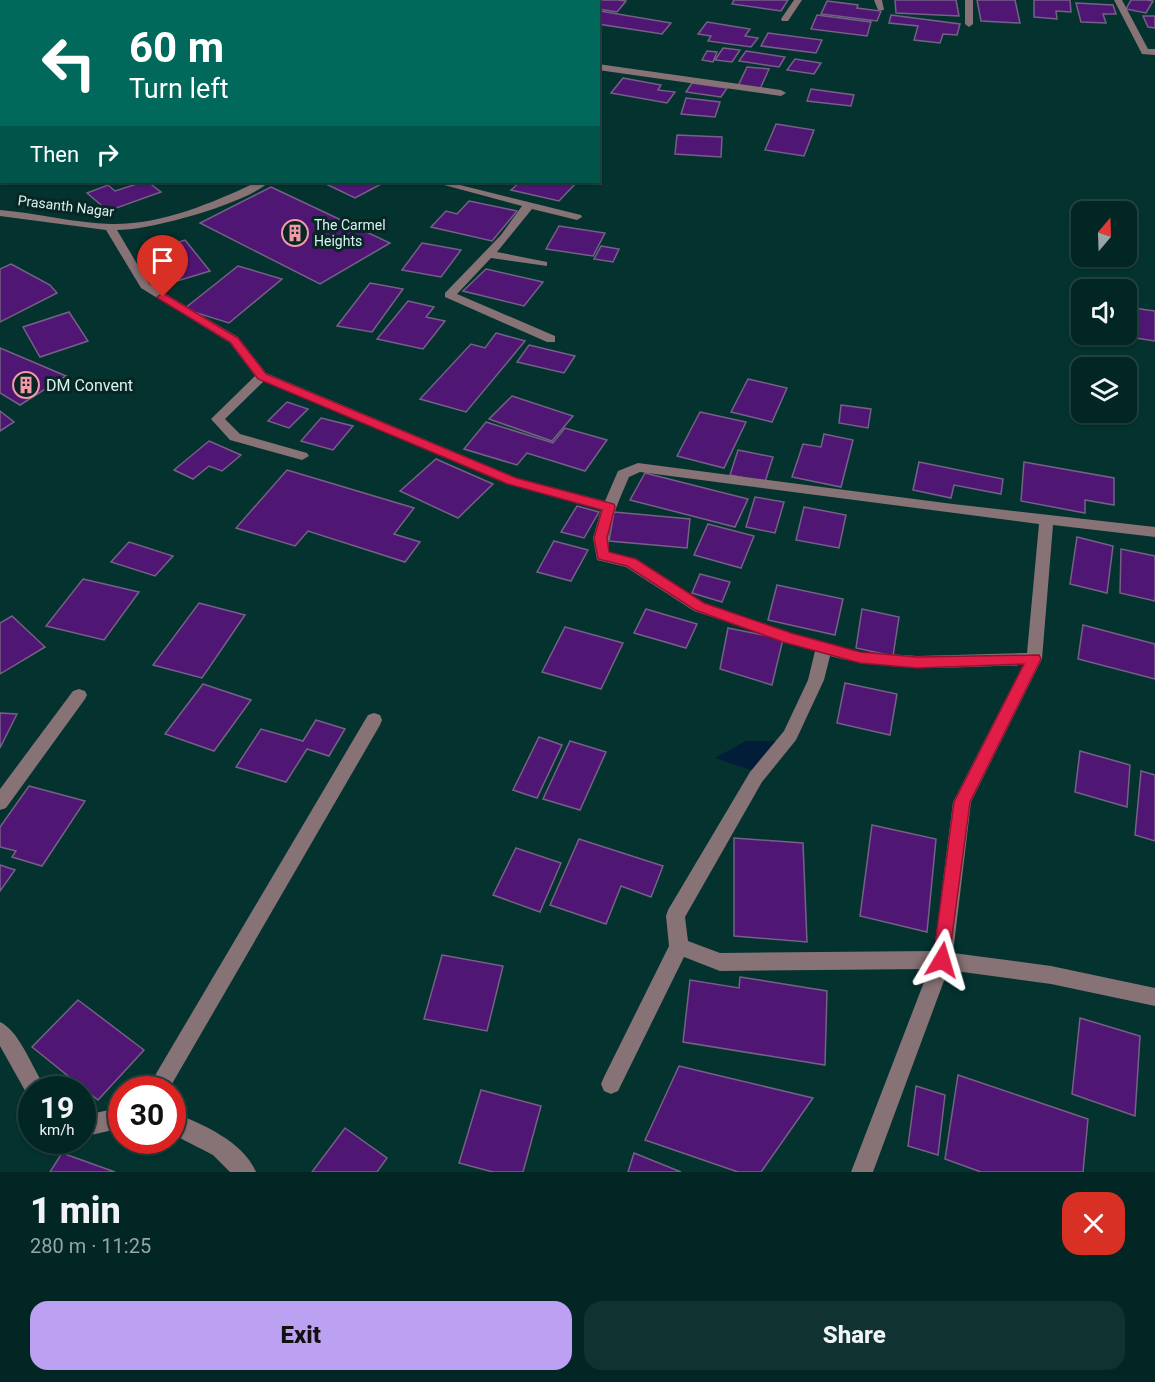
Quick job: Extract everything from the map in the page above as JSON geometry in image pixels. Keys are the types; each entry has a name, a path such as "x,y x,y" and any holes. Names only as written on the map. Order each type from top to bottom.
{"street":[{"path":"785,19 798,0"},
{"path":"969,0 969,24"},
{"path":"1118,0 1145,52 1155,52"},
{"path":"600,67 781,93"},
{"name":"Prasanth Nagar","path":"0,213 110,227 138,227 174,219 262,183"},
{"path":"442,183 577,217"},
{"path":"529,205 505,237 449,295 551,339"},
{"path":"110,227 145,286 234,340 262,376 512,481 609,507"},
{"path":"488,254 543,264"},
{"path":"262,376 218,419 236,437 302,456"},
{"path":"1034,659 917,663 860,658 788,638 699,607 632,563 602,556 600,538 609,507 623,474 638,467 1155,532"},
{"path":"862,1172 942,960 962,802 1034,659 1046,520"},
{"path":"611,1084 679,946 675,916 756,777 790,735 816,680 824,648"},
{"path":"0,803 79,695"},
{"path":"165,1076 374,720"},
{"path":"679,946 720,962 942,960 1051,975 1155,997"},
{"path":"0,1032 9,1041 27,1076"},
{"path":"186,1129 221,1147 245,1172"}],"water":[{"path":"746,741 780,741 757,772 715,758"}],"building":[{"path":"600,0 626,1 617,12 600,9"},
{"path":"734,0 788,0 781,11 732,4"},
{"path":"895,0 956,0 959,16 896,13"},
{"path":"977,0 1015,0 1020,23 981,21"},
{"path":"1034,0 1070,0 1071,12 1056,11 1057,19 1034,17"},
{"path":"1131,0 1153,1 1146,13 1126,9"},
{"path":"827,1 881,11 877,21 821,14"},
{"path":"1076,3 1113,5 1116,14 1103,14 1106,23 1081,22"},
{"path":"600,11 671,23 662,34 600,24"},
{"path":"817,15 871,22 867,36 811,29"},
{"path":"891,15 960,24 957,35 943,34 940,43 914,40 918,26 889,23"},
{"path":"1143,16 1155,16 1155,28 1148,27"},
{"path":"707,22 750,29 745,36 758,38 751,47 708,41 711,36 698,34"},
{"path":"768,33 822,40 816,53 761,46"},
{"path":"723,48 740,50 732,62 715,60"},
{"path":"707,51 717,52 713,62 702,60"},
{"path":"746,51 785,57 779,67 739,61"},
{"path":"795,59 821,63 814,74 787,70"},
{"path":"747,67 769,69 760,89 738,86"},
{"path":"623,78 661,85 658,90 675,92 667,103 611,93"},
{"path":"692,83 727,88 721,97 686,92"},
{"path":"811,89 854,95 851,106 807,101"},
{"path":"686,98 720,102 715,117 681,114"},
{"path":"776,124 814,130 804,156 765,150"},
{"path":"677,135 722,137 721,157 675,154"},
{"path":"140,183 149,183 161,192 108,211 87,193 108,185 115,191"},
{"path":"328,183 383,183 355,198 326,184"},
{"path":"519,183 576,183 559,201 511,190"},
{"name":"The Carmel Heights","path":"271,187 390,243 320,284 200,223"},
{"path":"469,201 517,211 492,241 431,227 446,211 457,214"},
{"path":"559,226 605,233 593,256 546,249"},
{"path":"185,240 210,271 164,285 140,254"},
{"path":"422,243 461,250 441,277 402,270"},
{"path":"601,246 619,249 613,262 594,259"},
{"path":"11,264 50,285 57,293 0,322 0,269"},
{"path":"238,266 282,279 229,323 184,309"},
{"path":"486,269 543,282 524,306 463,291"},
{"path":"370,283 403,289 372,332 337,326"},
{"path":"408,301 434,307 426,317 445,321 423,349 377,339"},
{"path":"1137,309 1155,311 1155,341 1137,338"},
{"path":"69,312 88,341 40,357 23,327"},
{"path":"496,333 525,341 466,412 420,399 471,344 485,348"},
{"path":"529,345 575,356 564,373 517,362"},
{"name":"DM Convent","path":"0,348 66,376 20,405 0,393"},
{"path":"748,379 787,388 772,422 731,412"},
{"path":"512,396 573,416 552,441 489,419"},
{"path":"287,402 308,409 289,428 268,421"},
{"path":"841,405 871,409 868,428 839,423"},
{"name":"DM Convent","path":"0,411 14,422 0,431"},
{"path":"700,412 746,422 724,468 677,456"},
{"path":"321,418 353,426 333,450 301,441"},
{"path":"486,422 553,443 565,428 607,440 585,471 527,453 517,465 464,449"},
{"path":"824,434 853,440 841,487 792,477 803,444 821,447"},
{"path":"209,441 241,455 222,471 209,466 193,479 174,470"},
{"path":"738,450 773,457 765,482 730,475"},
{"path":"436,459 493,484 458,518 400,491"},
{"path":"919,462 1003,479 1001,494 954,485 951,498 913,490"},
{"path":"1024,462 1114,478 1114,505 1085,500 1085,513 1021,501"},
{"path":"287,470 414,508 394,534 420,542 405,562 308,531 295,546 236,528"},
{"path":"645,473 748,499 735,527 630,500"},
{"path":"755,497 784,502 775,533 746,527"},
{"path":"577,506 599,512 584,538 561,532"},
{"path":"804,507 846,515 839,548 796,540"},
{"path":"614,512 690,519 687,548 609,541"},
{"path":"708,524 754,536 741,568 694,555"},
{"path":"1077,537 1113,546 1107,593 1070,584"},
{"path":"554,541 588,550 571,581 537,572"},
{"path":"129,542 173,556 155,576 111,562"},
{"path":"1121,549 1155,556 1155,601 1120,593"},
{"path":"700,574 730,582 722,602 692,593"},
{"path":"83,579 139,592 104,640 46,626"},
{"path":"777,585 843,599 835,635 768,620"},
{"path":"199,603 245,615 202,678 153,665"},
{"path":"646,609 697,624 686,648 634,633"},
{"path":"862,609 899,617 893,656 856,648"},
{"path":"12,616 45,647 0,674 0,623"},
{"path":"1083,625 1155,644 1155,679 1078,659"},
{"path":"565,627 623,643 601,689 542,672"},
{"path":"728,628 783,639 772,685 720,669"},
{"path":"845,683 897,694 890,735 837,723"},
{"path":"203,684 251,700 214,751 165,734"},
{"path":"0,713 17,714 0,748"},
{"path":"316,720 345,729 329,756 307,749 286,782 236,767 261,729 303,741"},
{"path":"539,737 562,745 537,798 513,790"},
{"path":"570,741 606,752 580,810 543,799"},
{"path":"1080,751 1130,765 1127,807 1075,792"},
{"path":"1141,771 1155,775 1155,841 1135,835"},
{"path":"29,786 85,801 42,866 12,857 16,851 0,847 0,827"},
{"path":"872,825 936,839 927,932 860,916"},
{"path":"734,838 803,843 807,942 734,936"},
{"path":"579,839 663,866 651,897 621,886 606,924 550,905"},
{"path":"516,848 561,863 540,912 493,895"},
{"path":"0,865 15,870 0,891"},
{"path":"442,955 503,966 487,1031 424,1019"},
{"path":"740,977 827,991 825,1065 683,1042 690,980 739,988"},
{"path":"78,1000 144,1050 120,1076 108,1076 108,1089 98,1100 96,1098 96,1076 68,1076 32,1047"},
{"path":"1080,1018 1140,1036 1135,1116 1072,1094"},
{"path":"679,1066 813,1098 761,1172 738,1172 645,1140"},
{"path":"958,1075 1088,1119 1083,1172 981,1172 945,1159"},
{"path":"916,1086 945,1095 938,1155 908,1146"},
{"path":"481,1090 541,1106 523,1172 493,1172 459,1163"},
{"path":"345,1128 387,1158 377,1172 312,1172"},
{"path":"634,1153 681,1172 628,1172"},
{"path":"61,1154 65,1154 115,1172 50,1172"}],"place":[{"name":"The Carmel Heights","path":"295,233"},
{"name":"DM Convent","path":"26,385"}],"route":[{"path":"163,297 234,340 262,376 512,481 609,507 600,538 602,556 632,563 699,607 788,638 860,658 917,663 1034,659 962,802 942,960"}]}
